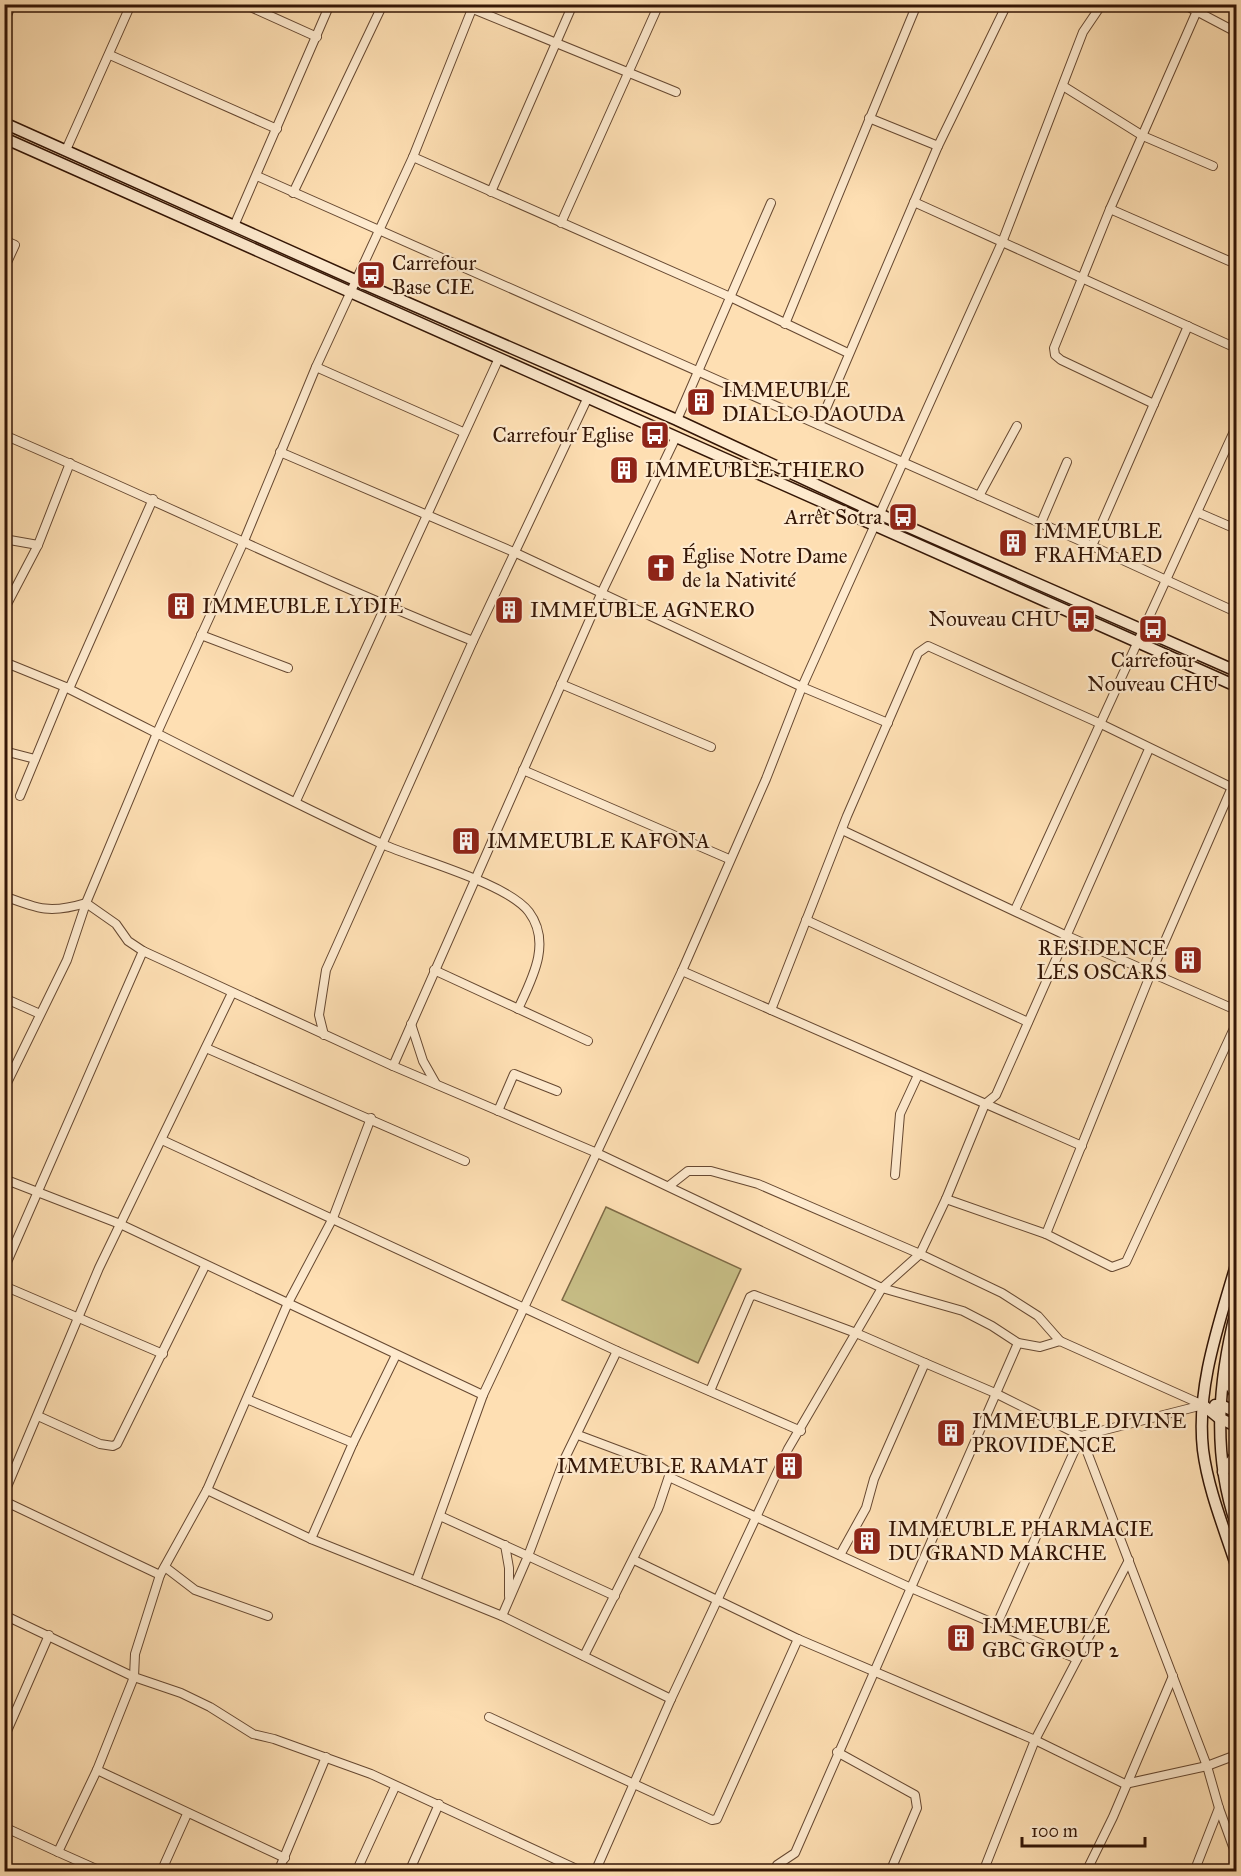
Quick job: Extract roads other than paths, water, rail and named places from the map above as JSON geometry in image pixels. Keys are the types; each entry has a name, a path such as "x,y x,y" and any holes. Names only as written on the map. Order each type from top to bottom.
{"main road":[{"path":"4,123 355,280 677,420 877,519 1236,686"},
{"path":"4,138 676,437 877,519 1236,671"},
{"path":"1236,1265 1213,1345 1203,1405 1203,1450 1216,1504 1236,1565"},
{"path":"1236,1311 1228,1345 1219,1419 1223,1472 1236,1524"},
{"path":"1224,1375 1236,1395"},
{"path":"1203,1405 1221,1405 1236,1412"},
{"path":"1203,1405 1219,1419 1236,1426"},
{"path":"1223,1472 1236,1455"}],"street":[{"path":"66,150 131,4"},
{"path":"244,4 317,37"},
{"path":"234,226 330,4"},
{"path":"293,193 383,4"},
{"path":"460,4 473,7 628,74 676,92"},
{"path":"491,192 573,4"},
{"path":"561,223 659,4"},
{"path":"784,324 917,4"},
{"path":"819,424 938,147 1007,4"},
{"path":"416,1581 483,1395 682,971 729,859 766,779 802,687 1003,240 1083,32 1102,4"},
{"path":"1183,4 1199,8 1236,32"},
{"path":"4,22 10,5"},
{"path":"4,1089 67,960 86,903 157,733 244,541 355,280 413,157 473,7"},
{"path":"1154,404 1055,355 1054,348 1110,209 1199,8"},
{"path":"110,55 277,129"},
{"path":"1063,86 1143,136 1213,166"},
{"path":"869,118 938,147"},
{"path":"413,157 728,296 848,353"},
{"path":"256,176 819,424 1236,612"},
{"path":"914,202 1003,240 1236,348"},
{"path":"677,420 728,296 771,203"},
{"path":"1110,209 1236,264"},
{"path":"4,240 15,245 4,269"},
{"path":"1092,546 1188,326"},
{"path":"296,801 383,605 427,517 463,432 499,358"},
{"path":"316,368 463,432"},
{"path":"324,1035 319,1015 322,981 473,641 588,398"},
{"path":"980,496 1017,426"},
{"path":"1015,910 1099,723 1199,513 1236,427"},
{"path":"4,435 153,499 383,605 473,641"},
{"path":"393,1066 601,594 676,437"},
{"path":"280,452 427,517 516,553 802,687 888,723"},
{"path":"1041,523 1067,462"},
{"path":"4,610 38,545 69,463"},
{"path":"20,796 153,499"},
{"path":"1199,513 1236,529"},
{"path":"4,540 38,545"},
{"path":"201,635 288,668"},
{"path":"771,1010 842,830 918,653 928,646 1099,723 1234,788"},
{"path":"4,662 67,688 383,844 510,895 528,912 538,929 540,945 536,970 518,1010"},
{"path":"561,684 711,747"},
{"path":"595,1872 671,1699 759,1516 788,1449 801,1431 882,1288 920,1254 946,1199 985,1104 996,1095 1149,749"},
{"path":"4,751 35,759"},
{"path":"523,770 729,859"},
{"path":"1046,1234 1151,973 1234,788 1236,778"},
{"path":"842,830 1065,935 1236,1010"},
{"path":"4,896 36,908 61,910 86,903"},
{"path":"86,903 116,924 128,941 143,951 393,1066 597,1153 882,1288 963,1311 1018,1343 1040,1347 1060,1341"},
{"path":"806,920 1028,1022"},
{"path":"4,1269 143,951"},
{"path":"434,970 588,1041"},
{"path":"682,971 1082,1146"},
{"path":"4,1494 77,1319 120,1224 232,993"},
{"path":"4,998 40,1014"},
{"path":"411,1024 423,1061 436,1084"},
{"path":"946,1199 1046,1234 1112,1268 1126,1262 1236,1024"},
{"path":"206,1048 371,1118 465,1161"},
{"path":"498,1111 514,1074 557,1091"},
{"path":"895,1175 900,1114 918,1074"},
{"path":"58,1852 97,1770 134,1677 135,1654 160,1575 207,1490 249,1400 288,1303 333,1218 371,1118"},
{"path":"162,1140 616,1351 801,1431"},
{"path":"669,1186 688,1171 711,1171 758,1184 920,1254 1002,1293 1038,1316 1060,1341 1203,1405"},
{"path":"4,1179 120,1224 483,1395"},
{"path":"38,1416 100,1444 113,1446 122,1438 205,1266"},
{"path":"4,1286 163,1354"},
{"path":"710,1391 750,1297 754,1295 856,1333 995,1393 1082,1436 1203,1405"},
{"path":"774,1872 777,1865 795,1853 837,1752 876,1672 1018,1343"},
{"path":"502,1616 528,1556 564,1460 578,1435 616,1351"},
{"path":"311,1539 353,1443 396,1355"},
{"path":"840,1555 866,1508 874,1479 925,1363"},
{"path":"249,1400 353,1443"},
{"path":"578,1435 658,1465 670,1472 658,1509 584,1656"},
{"path":"1082,1436 1207,1766 1236,1855"},
{"path":"997,1624 1082,1436"},
{"path":"669,1477 759,1516 911,1588 1077,1659"},
{"path":"207,1490 311,1539 502,1616 671,1699"},
{"path":"4,1501 160,1575"},
{"path":"440,1516 615,1596"},
{"path":"505,1545 509,1568 509,1601"},
{"path":"633,1560 798,1639 1035,1740 1125,1784 1207,1766 1236,1755"},
{"path":"983,1872 1035,1740 1129,1560"},
{"path":"165,1567 195,1590 268,1616"},
{"path":"4,1615 134,1677 210,1707 253,1734 371,1774 583,1872"},
{"path":"4,1738 48,1635"},
{"path":"489,1717 712,1820 717,1819 798,1639"},
{"path":"1086,1872 1173,1676"},
{"path":"837,1752 915,1795 917,1808 890,1872"},
{"path":"278,1872 326,1757"},
{"path":"97,1770 285,1858"},
{"path":"356,1872 395,1786"},
{"path":"409,1872 439,1804"},
{"path":"1194,1872 1219,1808"},
{"path":"161,1872 187,1814"},
{"path":"4,1827 103,1872"}],"place":[{"name":"Carrefour Base CIE","path":"371,275"},
{"name":"IMMEUBLE DIALLO DAOUDA","path":"701,402"},
{"name":"Carrefour Eglise","path":"655,435"},
{"name":"IMMEUBLE THIERO","path":"624,470"},
{"name":"Arrêt Sotra","path":"903,517"},
{"name":"IMMEUBLE FRAHMAED","path":"1013,543"},
{"name":"Église Notre Dame de la Nativité","path":"661,568"},
{"name":"IMMEUBLE LYDIE","path":"181,606"},
{"name":"IMMEUBLE AGNERO","path":"509,610"},
{"name":"Nouveau CHU","path":"1081,619"},
{"name":"Carrefour Nouveau CHU","path":"1153,629"},
{"name":"IMMEUBLE KAFONA","path":"466,841"},
{"name":"RESIDENCE LES OSCARS","path":"1188,960"},
{"name":"IMMEUBLE DIVINE PROVIDENCE","path":"951,1433"},
{"name":"IMMEUBLE RAMAT","path":"789,1466"},
{"name":"IMMEUBLE PHARMACIE DU GRAND MARCHE","path":"867,1541"},
{"name":"IMMEUBLE GBC GROUP 2","path":"961,1638"}]}
